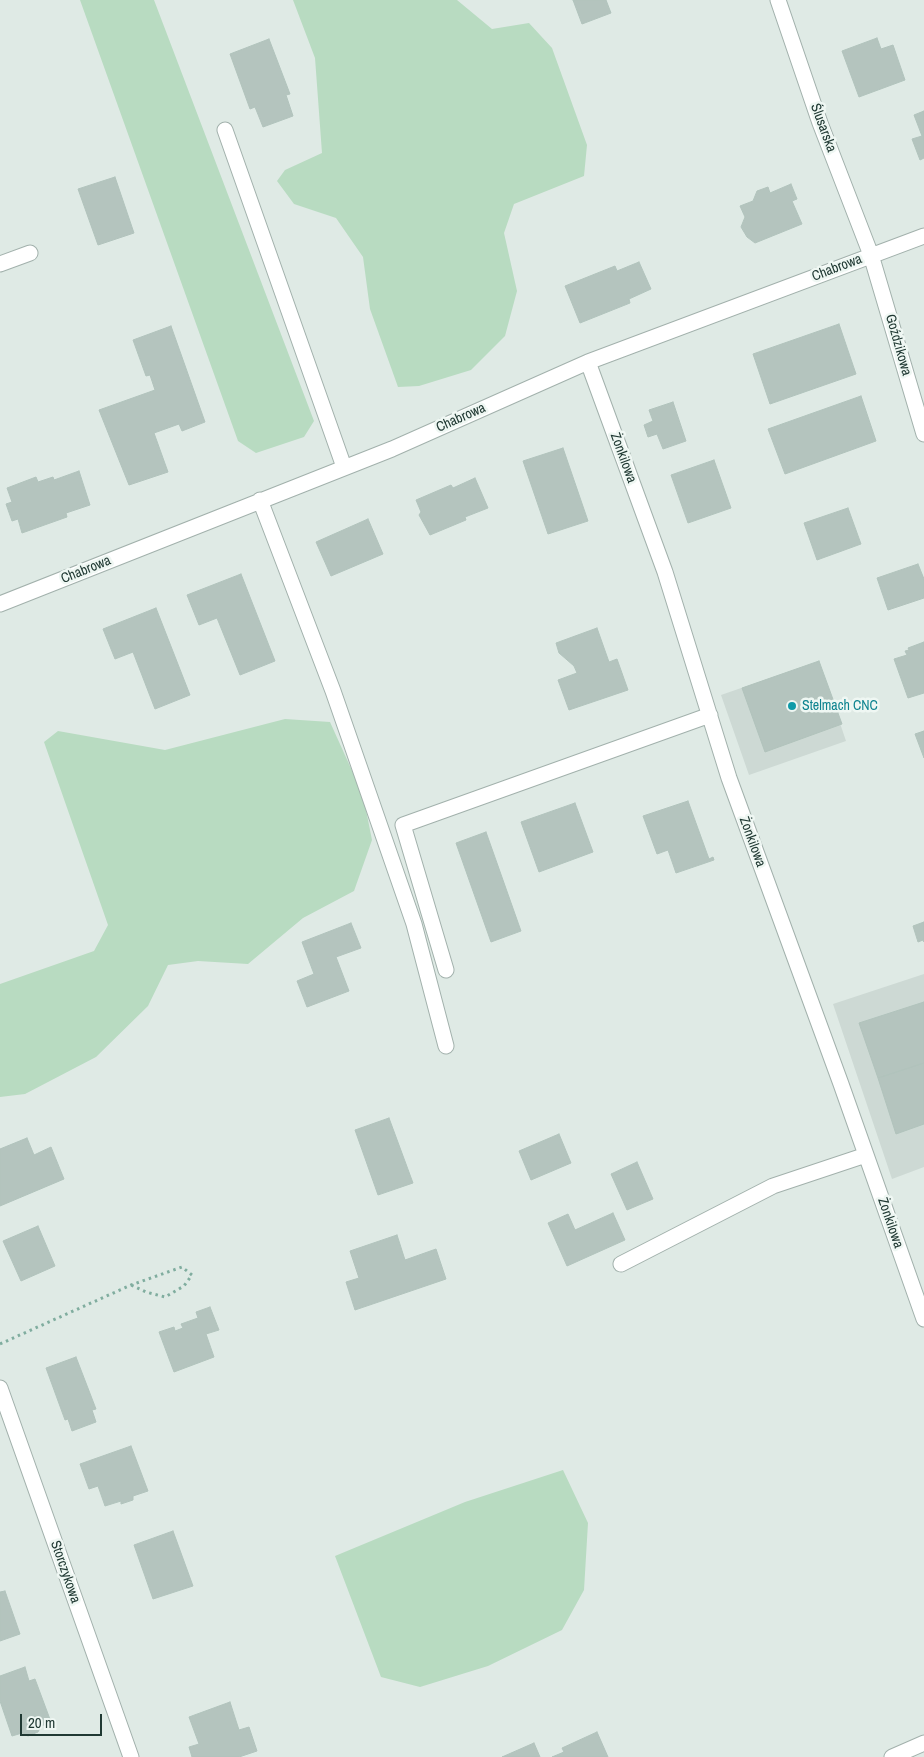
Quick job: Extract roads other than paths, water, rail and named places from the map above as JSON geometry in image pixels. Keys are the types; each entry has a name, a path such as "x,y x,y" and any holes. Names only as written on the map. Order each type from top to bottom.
{"street":[{"name":"Ślusarska","path":"778,0 820,123 871,256"},
{"path":"225,130 344,467"},
{"name":"Chabrowa","path":"0,604 392,449 588,362 924,236"},
{"path":"0,264 30,253"},
{"name":"Goździkowa","path":"871,256 924,434"},
{"name":"Żonkilowa","path":"588,362 665,572 729,778 924,1319"},
{"path":"260,500 333,691 411,914 446,1046"},
{"path":"446,970 403,825 710,715"},
{"path":"621,1264 773,1186 866,1155"},
{"name":"Storczykowa","path":"0,1388 131,1757"},
{"path":"892,1757 924,1743"}],"place":[{"name":"Stelmach CNC","path":"792,706"}]}
